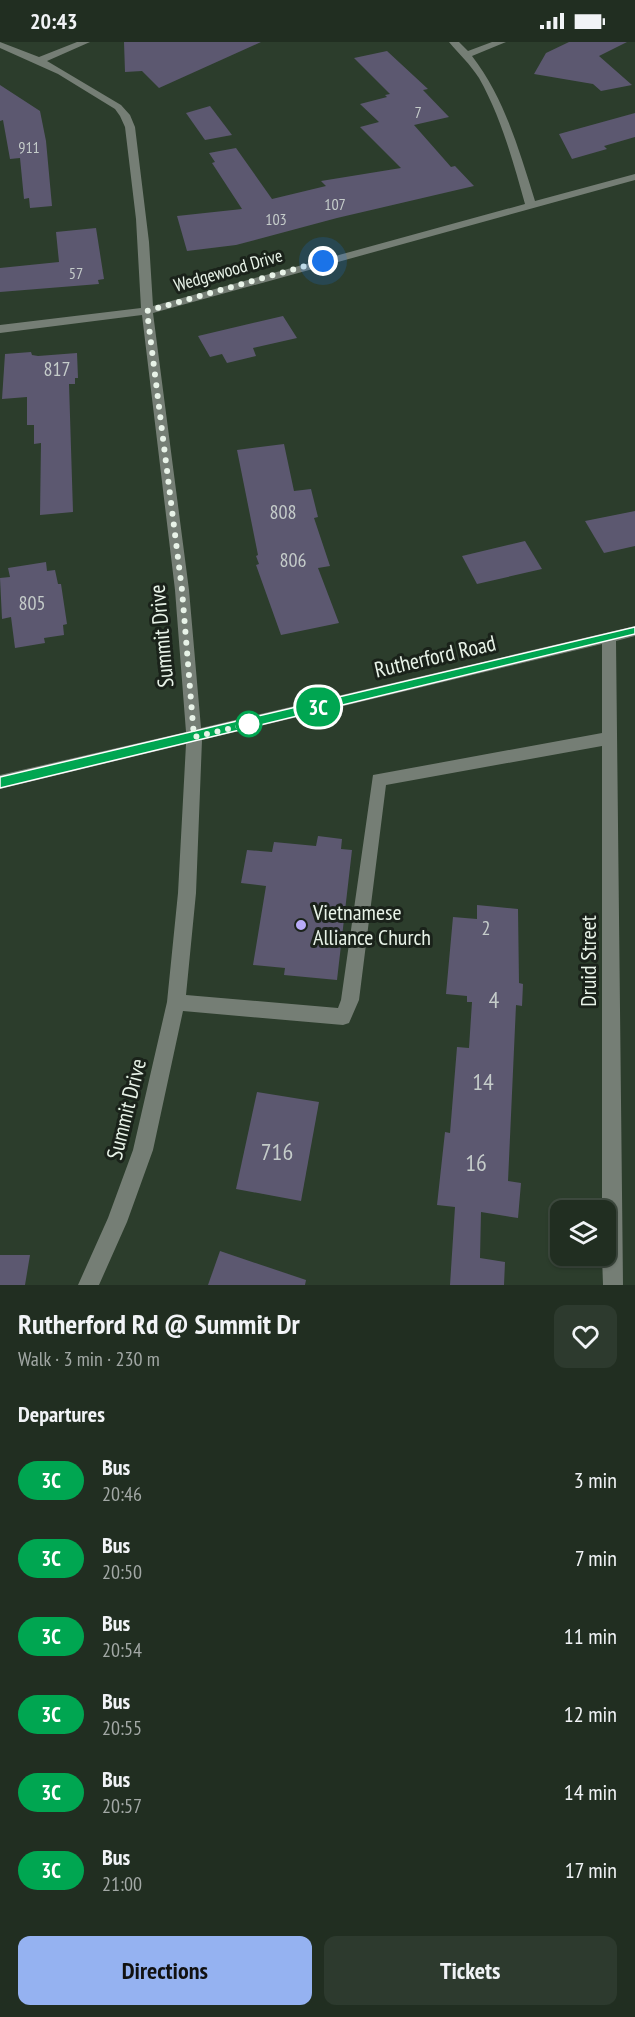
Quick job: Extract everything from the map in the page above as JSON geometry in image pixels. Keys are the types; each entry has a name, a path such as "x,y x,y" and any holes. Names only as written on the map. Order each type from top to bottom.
{"street":[{"path":"41,60 85,42"},
{"path":"454,42 468,54 499,108 531,205"},
{"path":"468,54 501,42"},
{"name":"Summit Drive","path":"0,45 41,60 118,107 125,115 130,127 141,206 147,274 147,311 182,590 194,737 188,893 176,1002 143,1150 117,1222 88,1285"},
{"name":"Wedgewood Drive","path":"0,329 147,311 635,177"},
{"name":"Rutherford Road","path":"0,782 635,631"},
{"name":"Druid Street","path":"609,637 613,1285"},
{"path":"176,1002 343,1017 350,1000 379,780 610,738"}],"building":[{"path":"124,42 261,42 159,88 142,71 125,72"},
{"path":"569,42 627,42 599,56 632,85 601,91 593,84 534,74 546,53"},
{"path":"387,51 428,89 423,90 449,117 414,125 451,167 455,166 474,186 337,218 236,245 187,251 177,216 242,209 212,163 215,162 209,153 236,148 272,199 326,186 321,181 401,168 360,127 379,122 360,104 387,97 385,95 390,94 354,58"},
{"path":"0,85 40,111 46,141 52,206 30,208 29,198 24,199 20,158 10,159 3,120 0,121"},
{"path":"210,106 232,135 205,140 186,113"},
{"path":"635,113 635,137 604,146 607,149 572,159 559,134"},
{"path":"96,228 104,279 98,280 99,284 0,292 0,268 59,262 56,232"},
{"path":"283,316 297,338 253,348 256,356 227,363 222,354 210,357 198,336"},
{"path":"31,352 32,355 38,356 77,353 78,378 75,378 75,384 69,384 73,512 40,515 41,443 34,444 34,425 27,425 27,397 2,399 5,354"},
{"path":"284,444 294,491 311,489 318,517 314,518 330,566 318,568 339,623 281,635 256,565 259,564 256,556 258,555 237,450"},
{"path":"635,511 635,546 604,553 585,521"},
{"path":"525,541 542,569 477,584 462,556"},
{"path":"46,562 47,571 55,570 58,584 61,584 67,624 63,625 64,635 44,638 45,643 15,648 11,617 2,619 0,578 10,577 8,568"},
{"name":"Vietnamese Alliance Church","path":"318,836 342,839 341,849 352,850 337,980 284,975 285,968 253,965 266,886 241,883 247,850 272,852 274,842 316,846"},
{"path":"477,905 518,909 519,983 523,984 522,1006 516,1005 508,1181 521,1183 518,1218 481,1212 480,1258 505,1262 504,1285 450,1285 455,1207 437,1205 445,1132 450,1133 457,1047 469,1048 472,1002 467,1002 467,996 446,994 453,917 477,919"},
{"path":"257,1092 319,1102 301,1201 236,1189"},
{"path":"220,1251 306,1280 305,1285 208,1285"},
{"path":"0,1255 30,1255 25,1285 0,1285"}],"bus line":[{"name":"3C","path":"0,782 635,631"}],"place":[{"name":"Vietnamese Alliance Church","path":"301,925"}],"route":[{"path":"249,724 194,737 182,590 147,311 323,261"}]}
